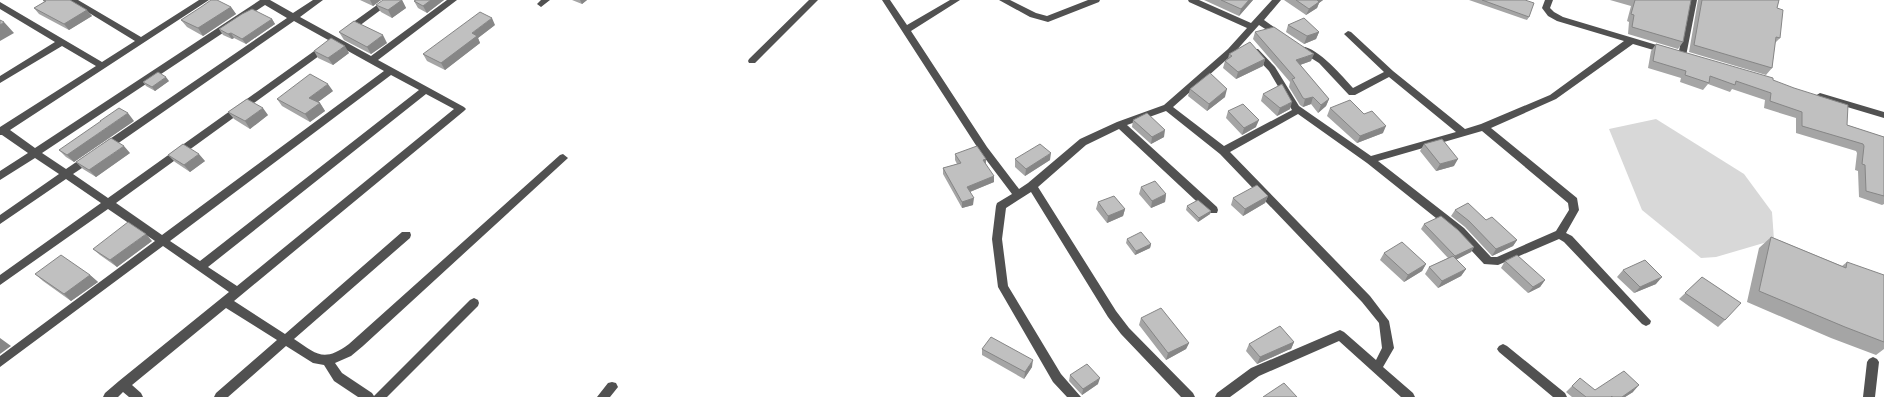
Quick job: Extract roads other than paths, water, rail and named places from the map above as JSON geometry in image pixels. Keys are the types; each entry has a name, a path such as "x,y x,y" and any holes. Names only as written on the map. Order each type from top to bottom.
{"street":[{"path":"72,0 141,41"},
{"path":"205,0 1,131 35,152 236,292"},
{"path":"0,220 319,0"},
{"path":"0,281 390,0"},
{"path":"372,60 454,0"},
{"path":"752,61 814,0"},
{"path":"906,30 956,0"},
{"path":"1004,0 1033,15 1048,19 1090,1"},
{"path":"1192,0 1256,24 1294,43 1322,61 1352,93 1390,73"},
{"path":"1075,397 1057,378 1004,287 997,239 1001,206 1032,186 1083,142 1120,124 1167,107 1231,51 1277,0"},
{"path":"1549,0 1546,8 1550,14 1560,19 1685,57 1693,0"},
{"path":"0,176 265,1 461,109 109,397"},
{"path":"888,1 984,150 1018,195"},
{"path":"0,4 102,66"},
{"path":"1348,34 1390,73 1464,133"},
{"path":"1243,37 1272,69 1296,108 1370,160 1460,231 1488,261 1498,261 1560,234 1574,210 1573,201 1484,127"},
{"path":"1370,160 1484,127 1553,97 1631,41"},
{"path":"0,80 62,42"},
{"path":"0,362 391,70"},
{"path":"200,267 426,89"},
{"path":"1807,92 1884,115"},
{"path":"1167,107 1224,151 1366,299 1384,321 1388,348 1377,368"},
{"path":"1224,151 1299,110"},
{"path":"1120,124 1213,210"},
{"path":"226,302 316,360 328,362 348,352 563,158"},
{"path":"1032,186 1112,314 1125,331 1189,397"},
{"path":"1560,234 1568,239 1646,321"},
{"path":"220,397 406,235"},
{"path":"379,397 474,303"},
{"path":"1222,397 1255,372 1340,335 1409,397"},
{"path":"1503,349 1561,397"},
{"path":"328,362 338,377 368,397"},
{"path":"1869,397 1873,362"},
{"path":"124,385 137,397"},
{"path":"603,397 612,387"}]}
